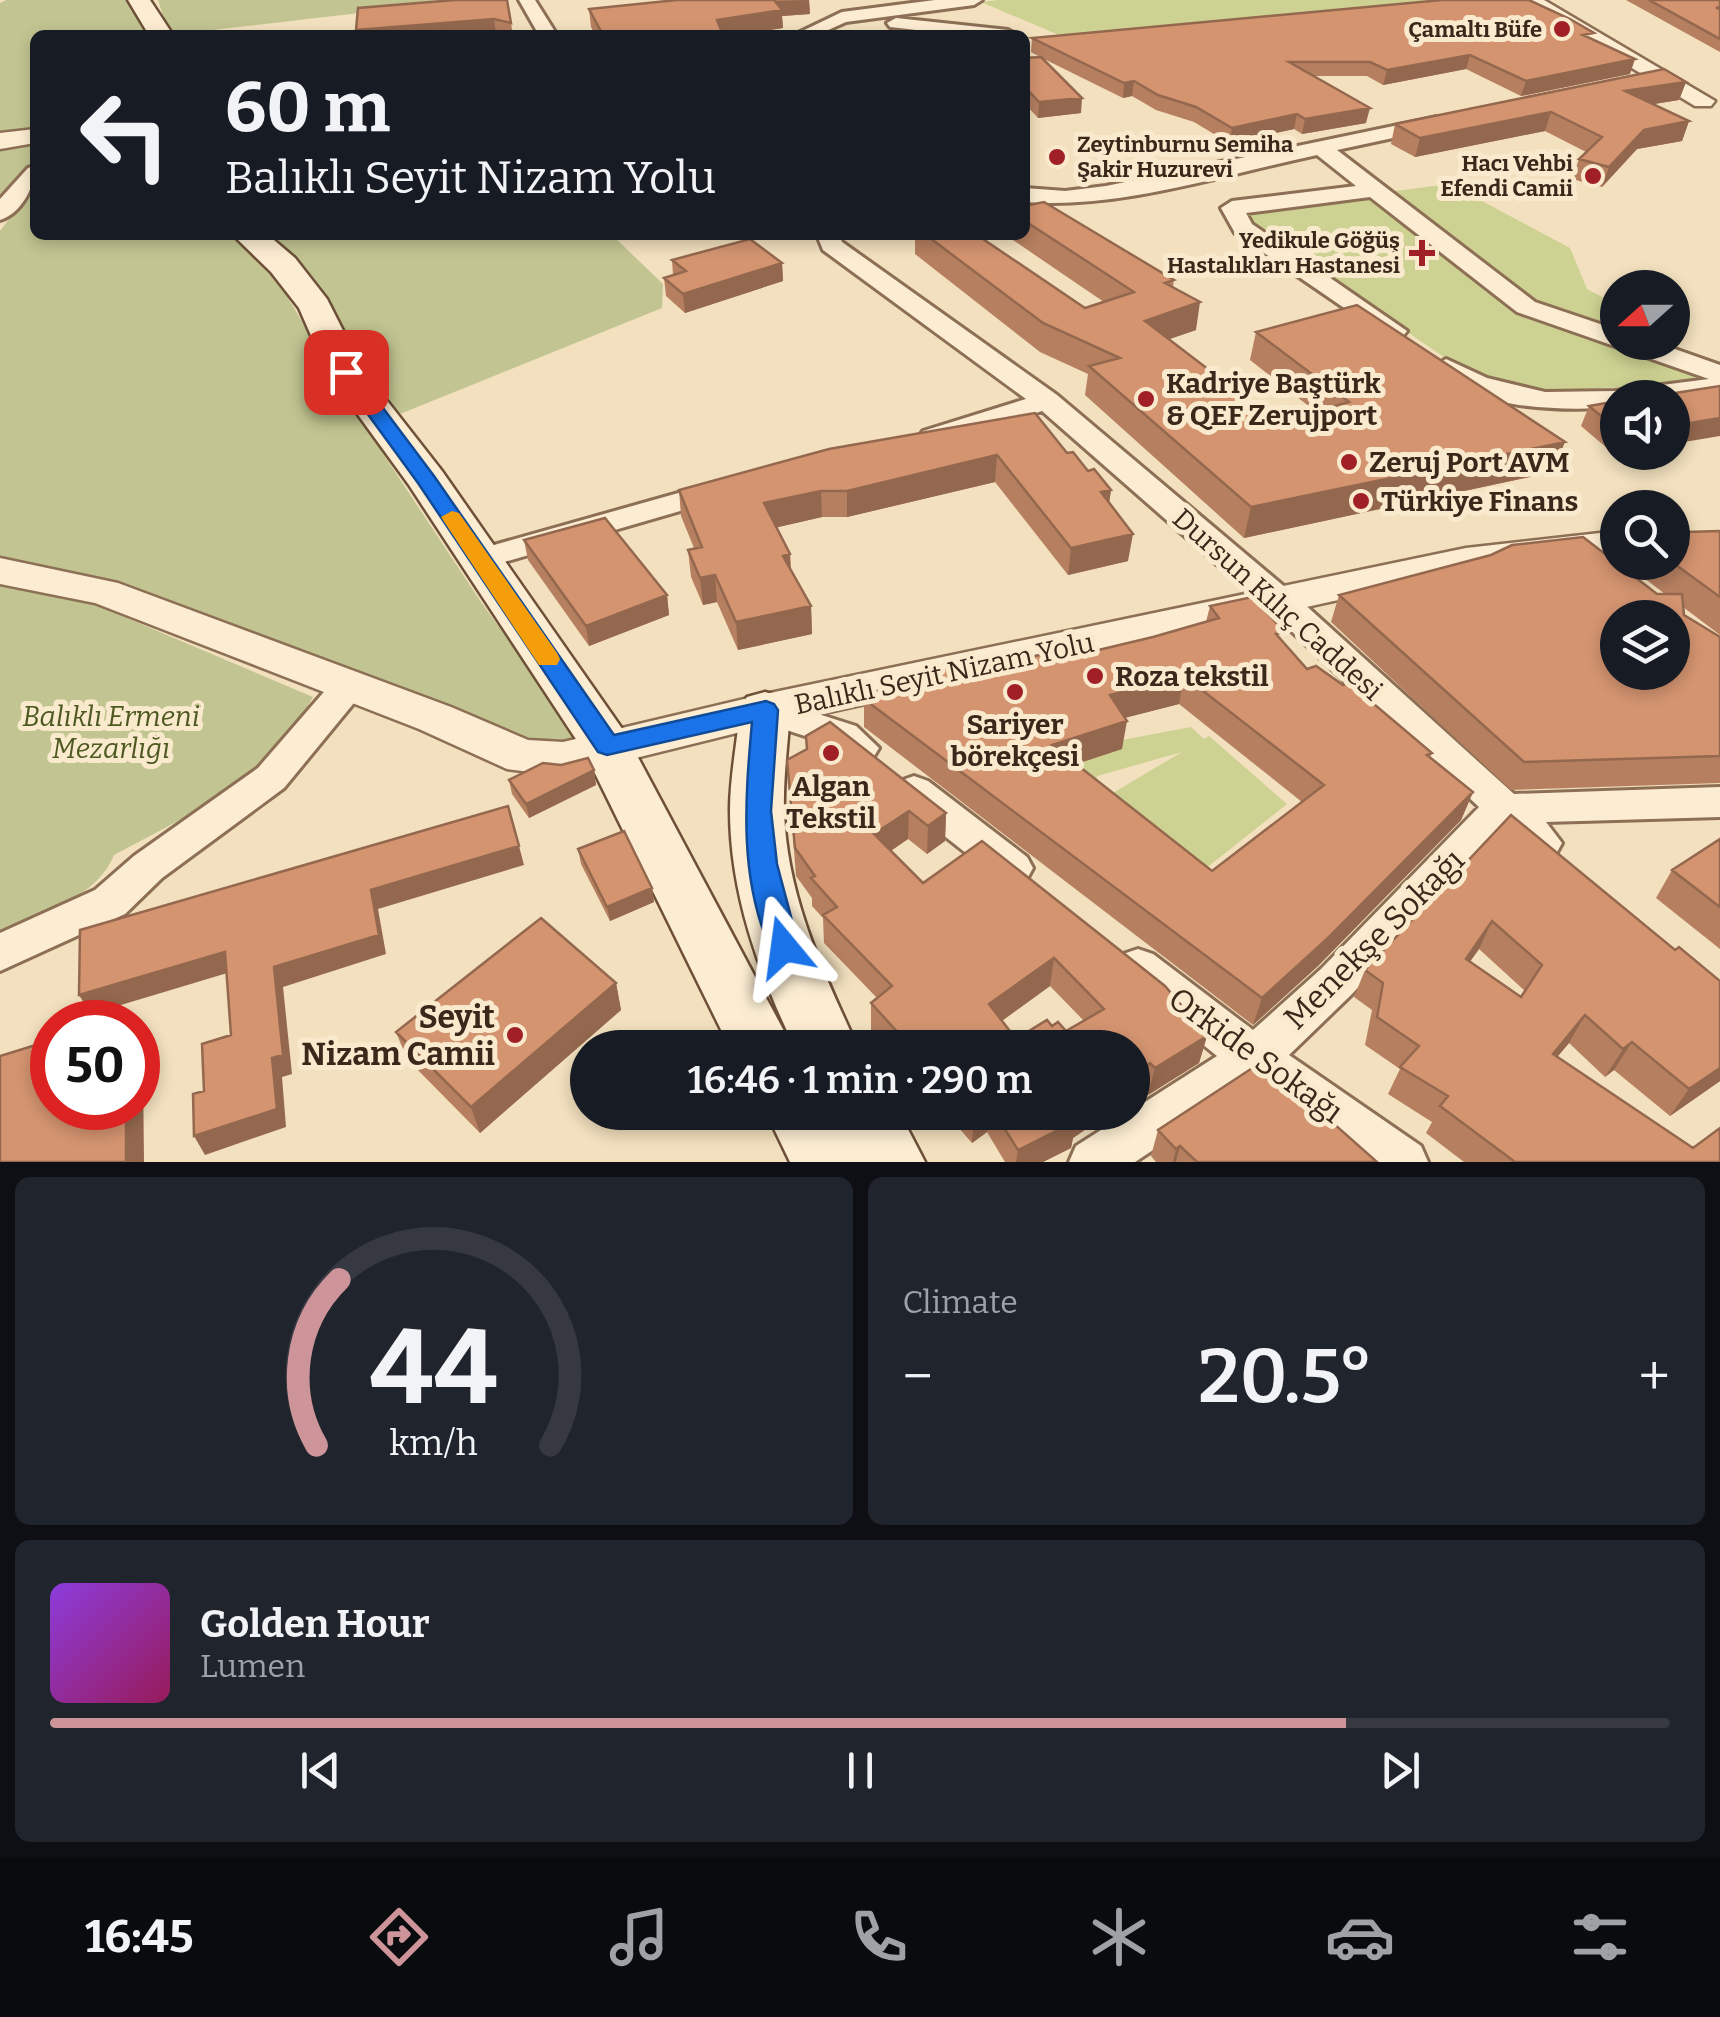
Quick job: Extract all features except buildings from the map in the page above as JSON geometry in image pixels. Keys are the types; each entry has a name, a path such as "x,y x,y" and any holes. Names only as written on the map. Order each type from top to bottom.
{"main road":[{"path":"139,0 158,30"},
{"path":"255,240 283,264 316,306 346,372 607,746 753,1030"},
{"path":"766,710 757,811 762,864 802,1001 818,1030"},
{"path":"824,1134 892,1162"}],"street":[{"path":"527,0 545,30"},
{"path":"830,0 842,17 927,30"},
{"path":"814,30 842,17 974,0"},
{"path":"1529,0 1662,77 1715,100"},
{"path":"1550,0 1715,100"},
{"path":"1629,84 1662,77"},
{"path":"1030,195 1064,198 1106,193 1460,118"},
{"path":"0,140 30,137"},
{"path":"1321,148 1526,307 1600,333"},
{"path":"0,213 30,178"},
{"path":"1372,190 1232,208 1244,228 1469,383 1542,401 1720,386"},
{"name":"Dursun Kılıç Caddesi","path":"830,240 1047,401 1280,602 1501,809 1576,871"},
{"path":"1680,360 1720,374"},
{"path":"897,447 1047,401"},
{"path":"480,560 744,485"},
{"name":"Balıklı Seyit Nizam Yolu","path":"0,572 104,592 523,757 563,759 766,710 1466,560 1600,553"},
{"path":"0,952 110,902 148,867 271,778 349,687"},
{"path":"766,710 844,735 1045,894"},
{"path":"1501,809 1720,802"},
{"name":"Menekşe Sokağı","path":"1092,1162 1254,1058 1336,982 1501,809"},
{"name":"Orkide Sokağı","path":"1107,942 1254,1058 1404,1162"}],"green space":[{"path":"129,0 144,30 30,30 30,133 0,137 0,3"},
{"path":"158,0 454,2 212,30 167,30"},
{"path":"1455,0 1059,35 981,2"},
{"path":"30,143 30,165 0,198 0,146"},
{"path":"1450,184 1570,248 1587,289 1600,296 1600,322 1541,305 1387,192"},
{"path":"30,192 30,240 236,240 273,272 349,402 481,602 578,737 554,743 518,740 0,560 0,231"},
{"path":"1366,195 1514,307 1600,339 1600,360 1657,360 1717,382 1600,380 1600,388 1523,392 1479,381 1254,227 1245,210"},
{"path":"267,240 617,240 663,284 662,308 395,416"},
{"name":"Balıklı Ermeni Mezarlığı","path":"0,582 89,602 313,697 267,774 114,855 95,883 81,894 0,936"},
{"path":"1191,727 1204,739 1209,736 1287,804 1186,884 1091,806 1182,752 1097,776 1092,802 1046,765 1075,749"}],"slow traffic":[{"path":"452,517 548,659"}],"place":[{"name":"Çamaltı Büfe","path":"1562,29"},
{"name":"Zeytinburnu Semiha Şakir Huzurevi","path":"1057,157"},
{"name":"Hacı Vehbi Efendi Camii","path":"1593,176"},
{"name":"Yedikule Göğüş Hastalıkları Hastanesi","path":"1422,253"},
{"name":"Kadriye Baştürk & QEF Zerujport","path":"1146,399"},
{"name":"Zeruj Port AVM","path":"1349,462"},
{"name":"Türkiye Finans","path":"1361,501"},
{"name":"Roza tekstil","path":"1095,676"},
{"name":"Sariyer börekçesi","path":"1015,692"},
{"name":"Algan Tekstil","path":"831,753"},
{"name":"Seyit Nizam Camii","path":"515,1035"}],"route":[{"path":"346,372 427,480 607,746 766,710 757,811 762,864 784,947"}]}
